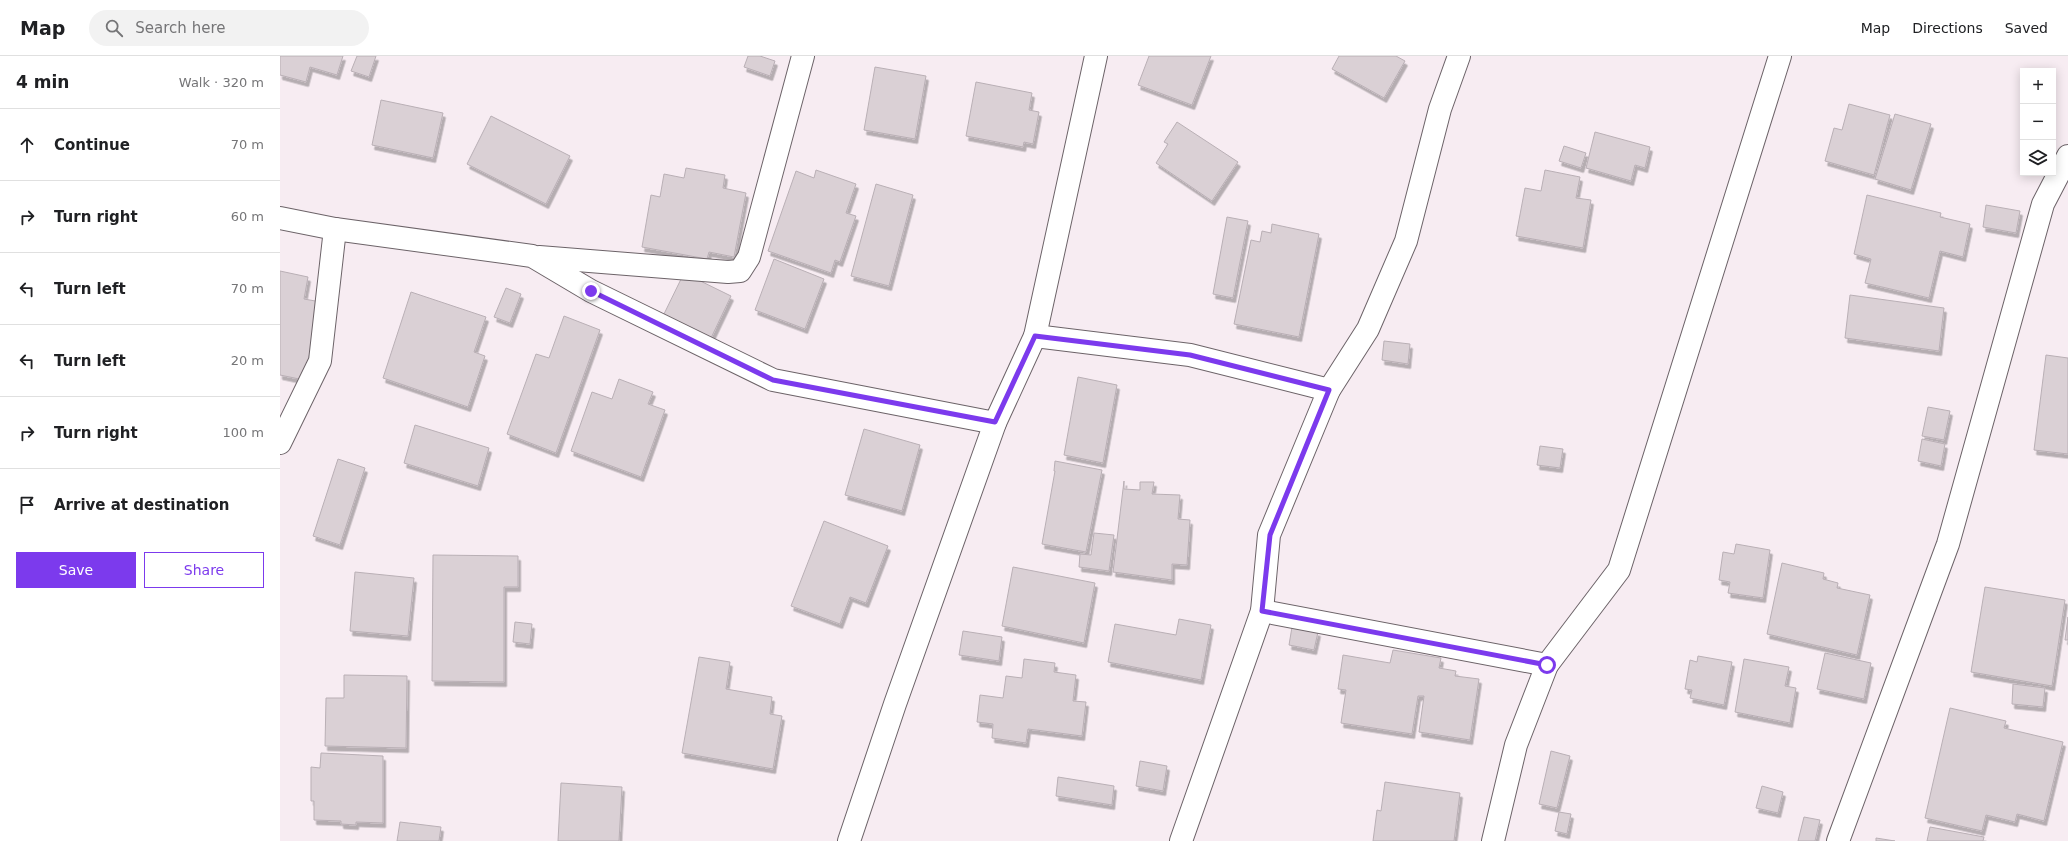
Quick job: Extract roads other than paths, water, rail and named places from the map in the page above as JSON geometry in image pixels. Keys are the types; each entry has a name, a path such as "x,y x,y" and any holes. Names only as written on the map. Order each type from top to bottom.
{"street":[{"path":"280,218 335,229 532,256 728,272 740,271 749,257 803,56"},
{"path":"849,841 895,704 995,422 1035,336 1096,56"},
{"path":"1181,841 1262,611 1270,535 1329,390 1368,329 1406,241 1440,109 1459,56"},
{"path":"1493,841 1516,745 1547,665 1620,570 1780,56"},
{"path":"1838,841 1948,544 2043,204 2068,156"},
{"path":"280,444 320,361 335,229"},
{"path":"532,256 591,291 773,380 995,422"},
{"path":"1035,336 1190,355 1329,390"},
{"path":"1262,611 1547,665"}]}
